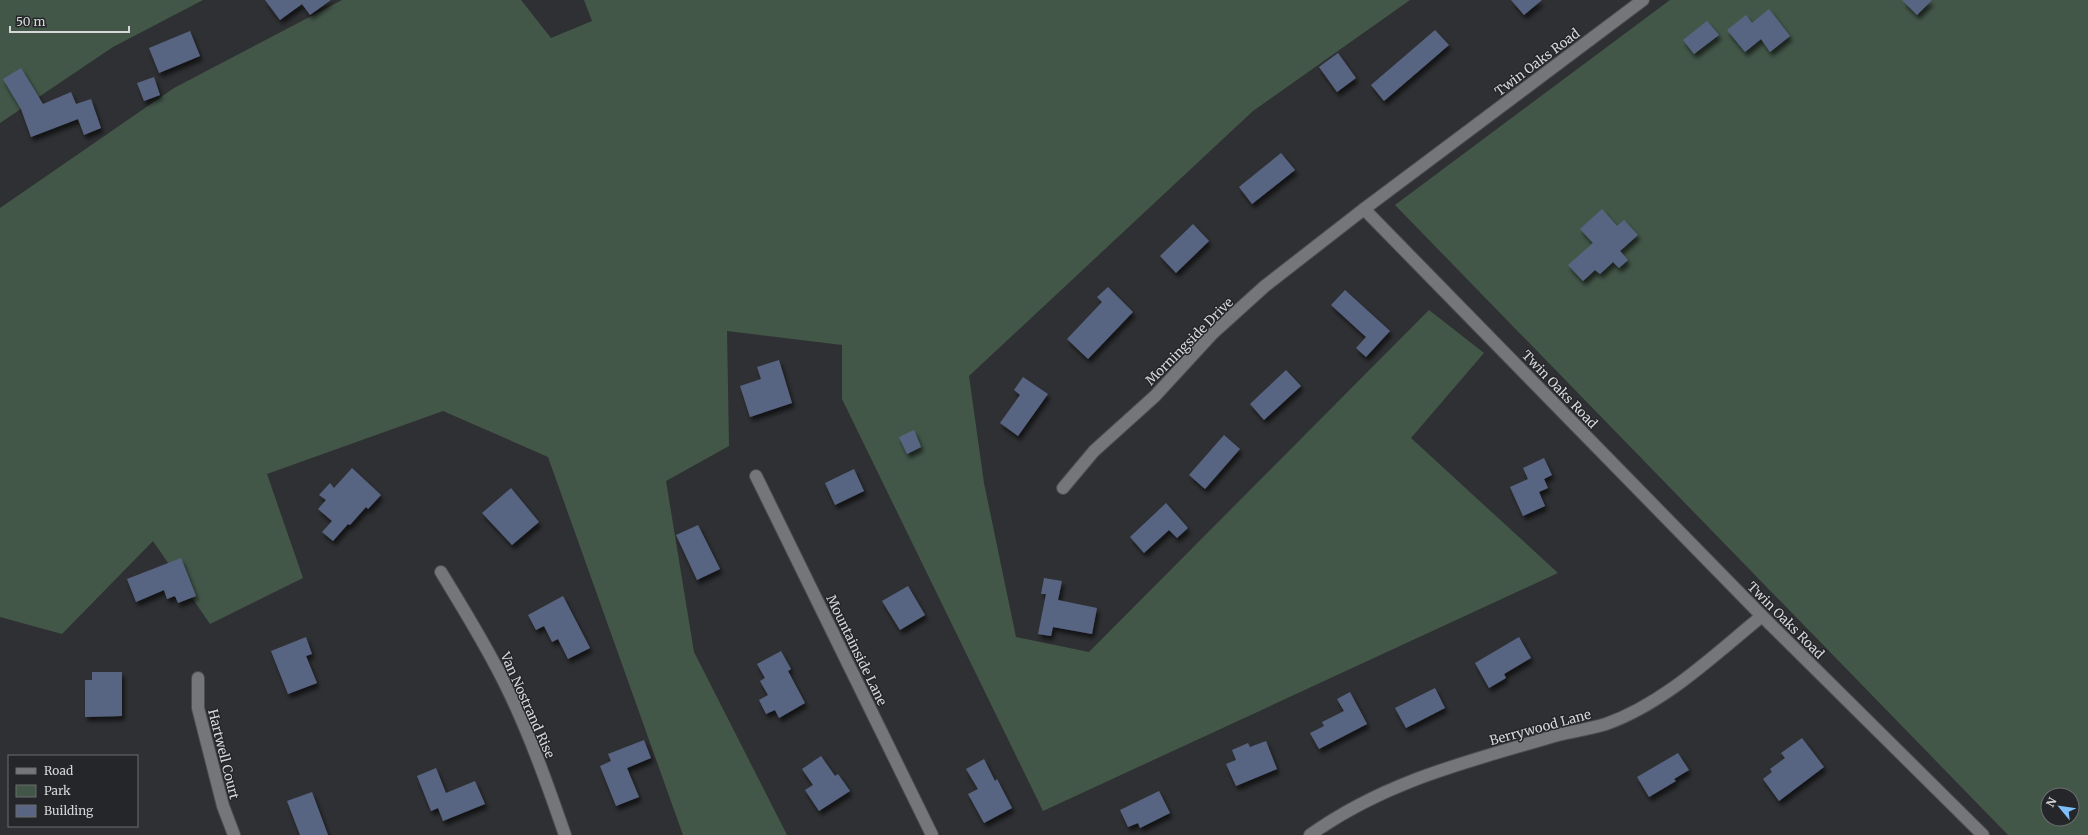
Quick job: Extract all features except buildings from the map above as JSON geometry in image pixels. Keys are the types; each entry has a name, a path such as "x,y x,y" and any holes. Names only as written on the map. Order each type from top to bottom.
{"street":[{"name":"Twin Oaks Road","path":"1644,0 1364,209 1762,616 1983,835"},
{"name":"Morningside Drive","path":"1063,488 1094,451 1155,396 1213,333 1265,286 1364,209"},
{"name":"Mountainside Lane","path":"756,476 932,835"},
{"name":"Van Nostrand Rise","path":"441,572 472,623 508,688 548,787 565,835"},
{"name":"Berrywood Lane","path":"1310,835 1371,797 1427,774 1563,734 1605,724 1642,707 1692,674 1762,616"},
{"name":"Hartwell Court","path":"198,678 198,708 223,806 234,835"}],"green space":[{"path":"0,0 203,0 113,47 0,123"},
{"path":"342,0 521,0 551,38 592,21 584,0 1410,0 1253,111 969,376 984,483 1016,637 1089,652 1429,310 1484,353 1411,438 1558,573 1043,811 842,399 842,345 727,331 729,446 666,481 694,652 787,835 683,835 548,457 443,411 267,474 303,578 210,624 153,541 62,634 0,617 0,208 174,88"},
{"path":"1670,0 2088,0 2088,835 2008,835 1395,205"}]}
